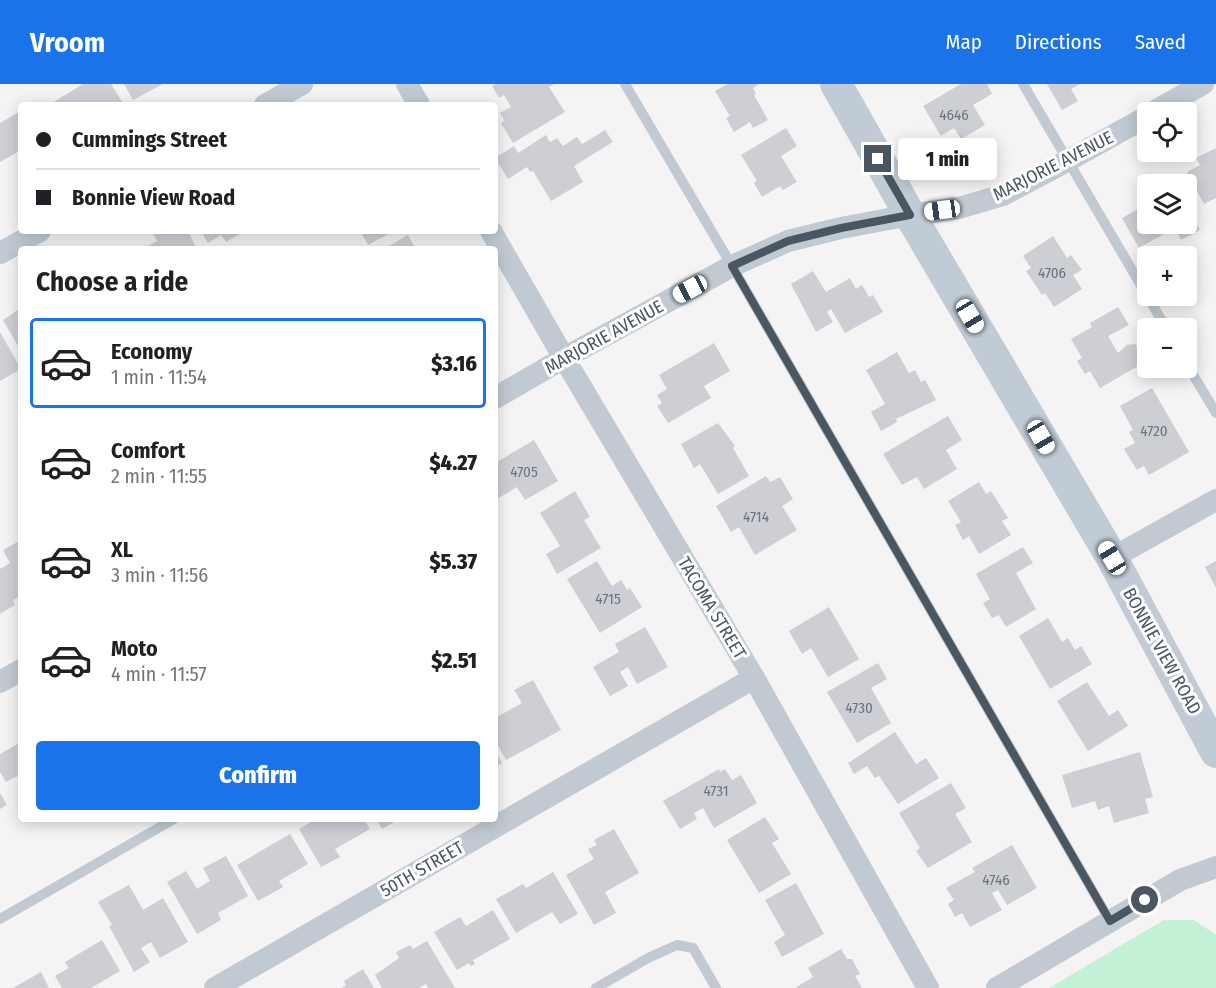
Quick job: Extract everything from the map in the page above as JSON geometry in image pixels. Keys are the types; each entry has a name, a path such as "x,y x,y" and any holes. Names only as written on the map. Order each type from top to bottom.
{"street":[{"path":"270,102 302,84"},
{"path":"407,84 417,102"},
{"name":"BONNIE VIEW ROAD","path":"836,84 910,215 1112,558 1216,752"},
{"path":"1171,102 1203,84"},
{"name":"MARJORIE AVENUE","path":"498,396 732,266 788,241 841,228 958,208 1003,195 1137,122"},
{"path":"0,253 35,234"},
{"name":"TACOMA STREET","path":"493,234 754,678 928,988"},
{"path":"1112,558 1216,500"},
{"path":"0,682 18,672"},
{"name":"50TH STREET","path":"215,988 754,678"},
{"path":"997,988 1180,880 1216,867"}],"lane":[{"path":"625,84 1110,921"},
{"path":"1023,84 1160,318"},
{"path":"1195,378 1216,413"},
{"path":"0,919 169,822"},
{"path":"596,988 648,958 677,945 693,948 716,988"}],"green space":[{"path":"1164,920 1194,920 1216,935 1216,988 1049,988"}],"building":[{"path":"83,84 111,84 122,102 54,102"},
{"path":"124,84 163,84 133,100"},
{"path":"495,84 554,84 549,87 565,112 513,143 501,123 505,121 500,113 511,107 504,95 499,98 492,86"},
{"path":"728,84 759,84 753,88 756,94 754,95 768,120 753,128 750,122 734,132 726,118 730,116 715,91"},
{"path":"961,84 987,84 992,94 973,105 985,125 961,139 954,128 941,136 923,106"},
{"path":"1047,84 1080,84 1071,89 1078,101 1062,110"},
{"path":"18,113 18,152 0,162 0,123"},
{"path":"786,128 797,146 781,156 797,182 783,190 780,186 762,197 754,183 757,181 741,155"},
{"path":"605,130 613,142 574,166 583,182 551,201 533,171 530,172 527,167 508,179 498,163 498,156 514,146 518,153 546,135 550,142 557,138 563,146 577,137 582,144"},
{"path":"1216,148 1216,198 1204,204 1197,191 1197,174 1187,172 1200,165 1197,158"},
{"path":"1137,210 1137,234 1164,234 1143,246 1138,246 1122,218"},
{"path":"154,234 190,234 196,246 148,246 157,241"},
{"path":"203,234 240,234 226,242 221,235 208,243"},
{"path":"362,234 388,234 368,245"},
{"path":"1178,234 1192,234 1181,240"},
{"path":"408,235 414,246 389,246"},
{"path":"1053,236 1067,258 1071,255 1082,270 1073,275 1082,289 1054,307 1045,293 1042,295 1026,271 1031,268 1023,256"},
{"path":"813,271 826,292 850,278 856,289 862,285 869,297 873,295 883,312 845,333 831,309 827,312 833,322 816,332 791,284"},
{"path":"1118,307 1129,325 1108,336 1118,353 1127,345 1135,344 1137,348 1137,367 1100,388 1090,371 1085,374 1077,361 1082,358 1071,339 1092,327 1090,323"},
{"path":"18,310 18,346 3,320"},
{"path":"0,332 18,364 18,371 0,381"},
{"path":"714,343 730,371 704,386 711,398 668,423 657,406 662,403 657,395 667,389 659,375"},
{"path":"897,352 909,373 915,370 921,382 925,380 936,400 896,419 897,422 881,431 871,412 885,404 866,370"},
{"path":"1152,388 1189,452 1149,475 1144,466 1137,470 1124,449 1135,443 1129,432 1133,430 1120,406"},
{"path":"948,416 962,440 946,450 957,469 924,489 917,477 902,485 883,454"},
{"path":"718,423 735,446 733,448 749,476 718,494 700,464 694,468 681,444"},
{"path":"534,440 558,481 525,500 517,487 498,498 498,461"},
{"path":"766,476 770,482 780,477 793,499 782,506 797,530 755,555 739,527 731,532 716,506"},
{"path":"979,482 986,494 991,491 1008,518 1002,521 1011,535 979,554 969,536 963,540 955,525 961,522 948,501"},
{"path":"575,491 590,517 584,520 601,548 557,574 546,554 560,546 540,513"},
{"path":"18,542 18,598 13,600 15,605 0,614 0,569 10,563 3,550"},
{"path":"1023,547 1033,563 1016,573 1036,609 1006,627 999,615 992,618 983,603 990,599 976,574"},
{"path":"597,561 612,586 621,580 627,590 630,588 642,607 600,633 567,579"},
{"path":"1216,561 1216,588 1205,567"},
{"path":"829,607 859,659 828,677 811,648 802,654 789,631"},
{"path":"1048,618 1062,642 1068,638 1075,650 1081,646 1092,664 1050,689 1019,636"},
{"path":"645,627 668,667 637,684 628,667 620,672 628,686 610,696 593,667 619,652 615,644"},
{"path":"878,663 887,679 871,688 891,723 857,743 827,692"},
{"path":"533,680 561,730 506,760 498,745 498,716 522,703 514,690"},
{"path":"1087,682 1109,716 1118,710 1128,726 1088,751 1057,701"},
{"path":"895,732 916,764 926,758 939,778 898,804 879,776 875,778 867,766 854,774 848,763"},
{"path":"18,744 18,778 17,776 6,782 0,772 0,754"},
{"path":"1140,752 1153,797 1145,799 1149,813 1114,823 1109,806 1098,810 1095,801 1072,808 1062,775"},
{"path":"719,769 720,772 725,769 732,780 741,775 757,803 714,828 703,808 694,813 697,819 680,829 663,801"},
{"path":"951,783 966,808 955,814 972,842 928,868 916,851 920,848 899,813"},
{"path":"0,793 7,805 0,809"},
{"path":"765,817 779,839 772,843 791,874 759,893 727,840"},
{"path":"311,822 366,822 370,829 335,849 340,857 321,867 299,829"},
{"path":"378,822 395,822 382,829"},
{"path":"614,829 639,873 605,892 616,913 594,925 566,875 594,859 588,849 597,845 594,840"},
{"path":"290,834 308,864 279,881 283,887 258,901 237,865"},
{"path":"1012,845 1037,888 1007,905 998,890 992,893 1002,910 970,927 962,913 955,917 948,904 954,900 946,888 975,872 972,868"},
{"path":"226,856 248,896 218,913 221,920 197,934 167,882 186,871 197,889 210,881 203,868"},
{"path":"553,872 578,914 560,924 552,912 516,933 496,899 523,884 526,888"},
{"path":"796,883 824,934 782,957 774,942 785,935 765,900"},
{"path":"129,885 143,910 163,898 188,942 160,958 151,942 141,948 150,962 134,972 109,926 112,925 98,902"},
{"path":"493,910 510,939 473,960 475,964 471,966 469,963 457,970 434,932 460,917 466,926"},
{"path":"102,940 120,971 91,988 62,988 55,976 69,968 65,962"},
{"path":"427,941 455,988 428,988 426,984 419,988 382,988 375,975 399,958 396,952 410,945 413,949"},
{"path":"841,949 847,959 852,959 860,974 855,976 862,988 795,988 813,977 808,968"},
{"path":"363,969 374,988 342,988 346,985 344,981"},
{"path":"41,972 49,988 13,988"}],"route":[{"path":"878,159 910,215 788,241 732,266 1110,921 1145,900"}]}
